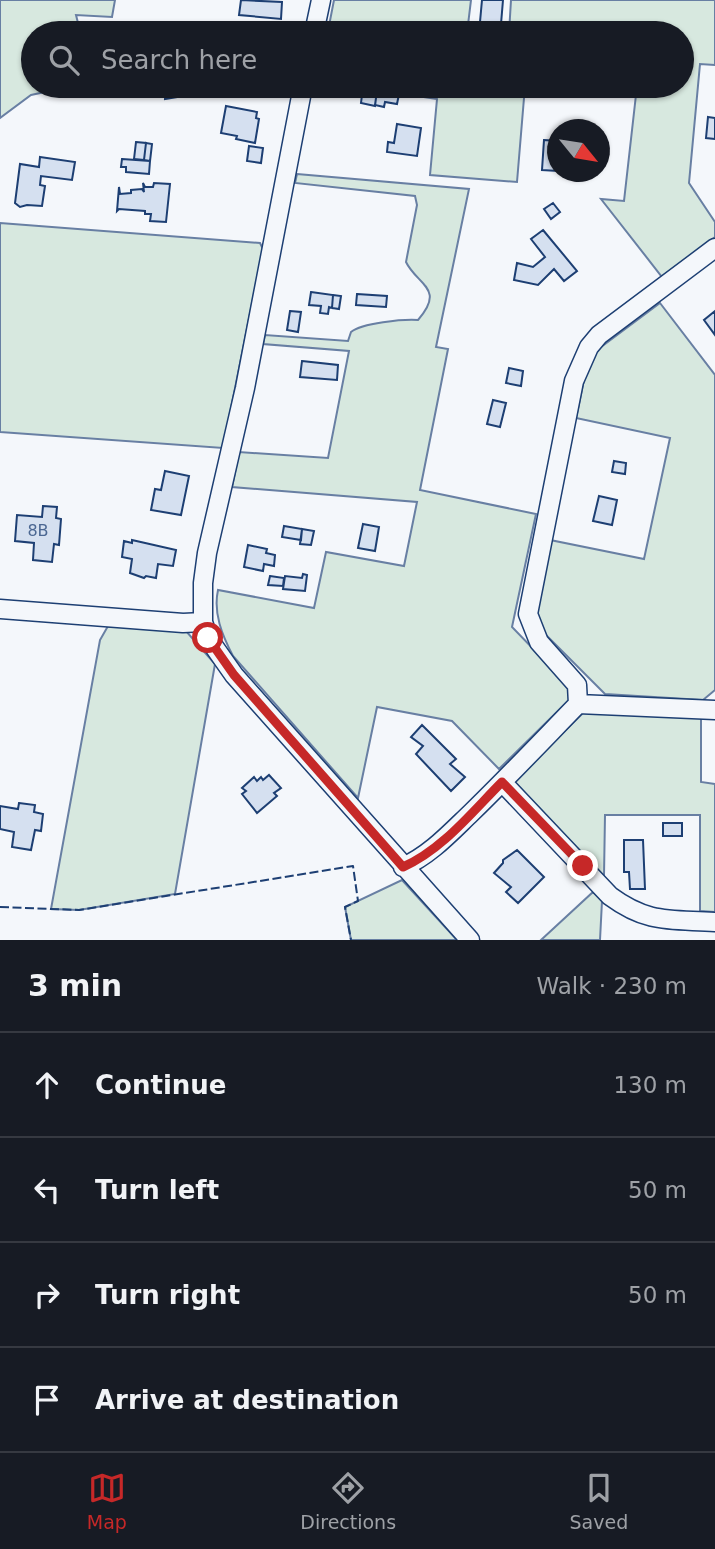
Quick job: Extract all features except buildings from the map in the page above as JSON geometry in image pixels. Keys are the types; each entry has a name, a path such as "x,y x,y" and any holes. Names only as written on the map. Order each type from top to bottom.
{"street":[{"path":"317,21 321,0"},
{"path":"301,98 245,388 207,553 201,601 202,622 208,638 234,675 470,940"},
{"path":"403,867 420,860 433,849 578,704 577,685 539,642 528,614 574,381 585,354 599,335 715,248"},
{"path":"0,609 183,623 202,622"},
{"path":"578,704 715,710"},
{"path":"502,782 610,895 629,910 649,918 715,922"}],"shaded area":[{"path":"0,0 115,0 112,17 76,15 78,21 21,21 21,98 27,98 0,118"},
{"path":"334,0 471,0 468,21 330,21"},
{"path":"511,0 715,0 715,65 700,64 689,183 715,222 715,237 662,277 601,199 624,201 636,98 694,98 694,21 510,21"},
{"path":"430,98 524,98 517,182 430,175 437,99"},
{"path":"297,174 469,189 436,347 448,349 420,490 536,514 512,627 569,686 570,699 499,769 452,721 377,707 358,798 233,656 222,632 217,607 218,590 314,608 326,552 404,566 417,502 232,487 239,452 328,458 349,351 263,344 265,335 348,341 351,332 364,326 418,320 429,301 427,288 406,262 417,205 415,196 295,183"},
{"path":"0,223 260,243 263,249 223,448 0,432"},
{"path":"660,303 715,375 715,690 703,700 605,694 533,622 550,540 644,559 670,438 576,418 589,356"},
{"path":"108,626 186,631 215,664 175,894 79,910 51,909 100,640"},
{"path":"584,712 701,718 701,782 715,784 715,912 700,911 700,815 605,815 604,876 512,783"},
{"path":"402,880 457,940 351,940 345,907"},
{"path":"593,892 602,901 600,940 541,940"}],"fence":[{"path":"0,907 79,910 353,866 358,901 345,907 351,940"}],"route":[{"path":"208,638 234,675 403,867 420,860 433,849 502,782 583,866"}]}
